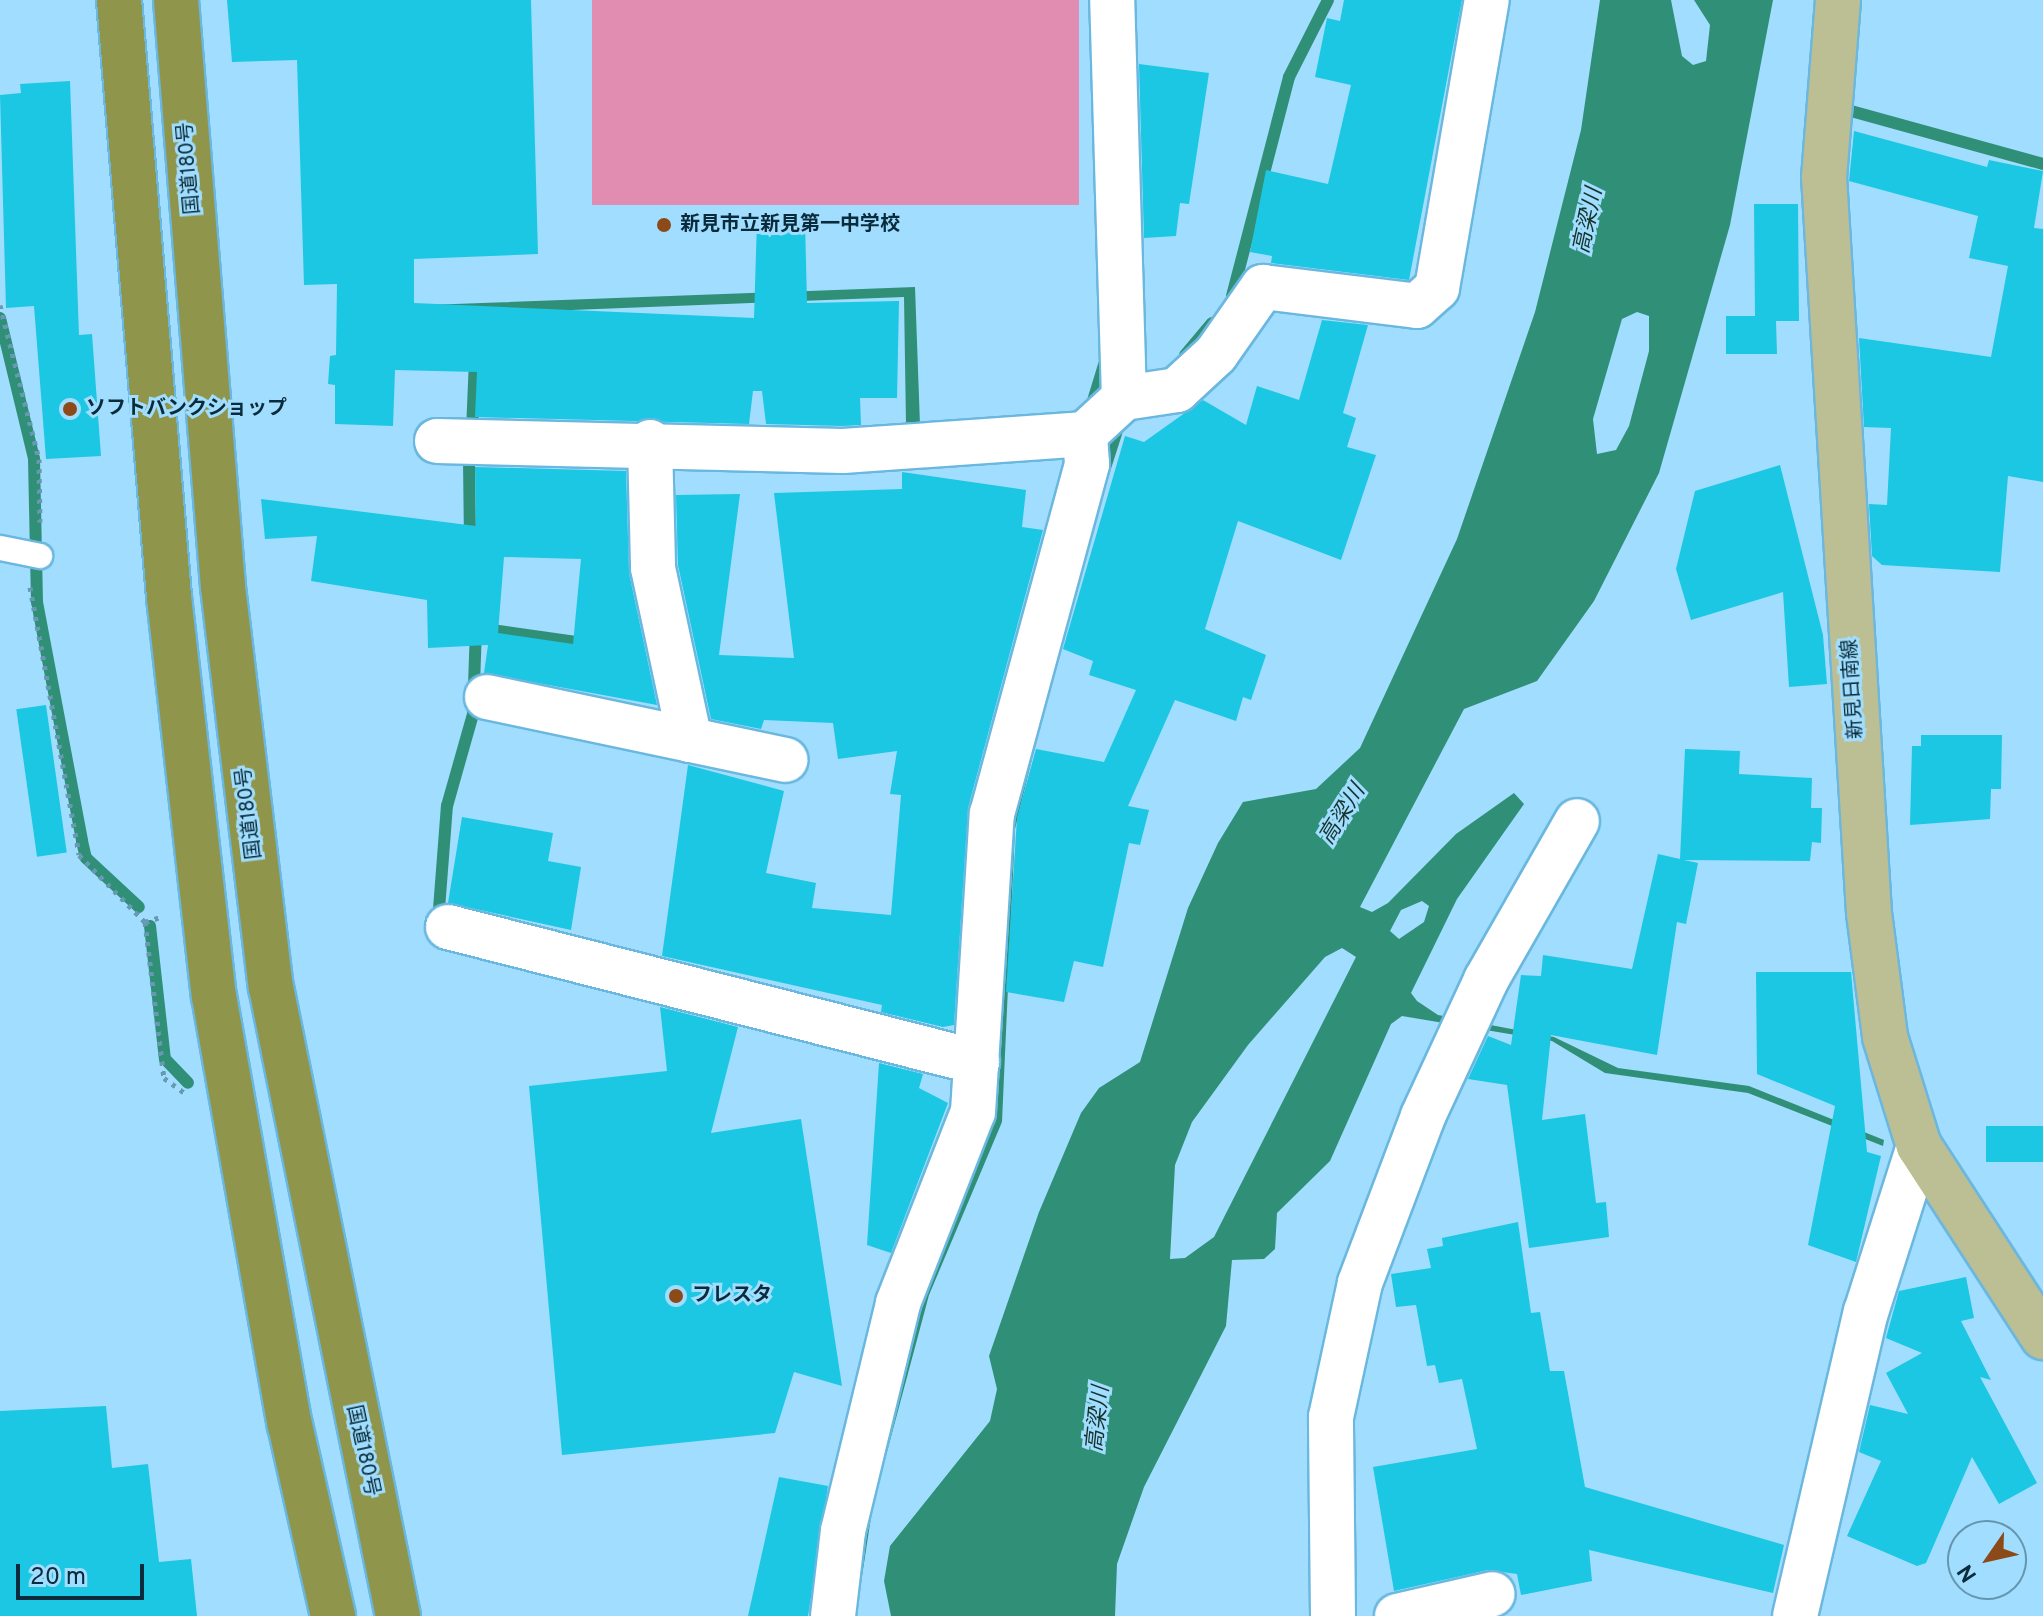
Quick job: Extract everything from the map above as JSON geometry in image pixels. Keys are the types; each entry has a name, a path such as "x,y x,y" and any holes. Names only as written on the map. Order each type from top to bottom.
{"highway":[{"path":"119,0 169,597 214,996 290,1425 333,1616"},
{"name":"国道180号","path":"176,0 223,587 271,987 398,1616"}],"main road":[{"name":"新見日南線","path":"1838,0 1824,177 1869,913 1885,1037 1919,1146 2043,1337"}],"street":[{"path":"1112,0 1124,398"},
{"path":"437,441 650,442 843,451 1085,434 1124,398 1177,390 1216,354 1263,287 1417,306 1437,288 1487,0"},
{"path":"833,1616 843,1531 898,1303 973,1112 992,814 1087,464 1085,434"},
{"path":"650,442 653,568 690,740"},
{"path":"487,697 785,760"},
{"path":"1333,1616 1331,1417 1360,1283 1423,1116 1480,994 1577,821"},
{"path":"448,927 977,1062"},
{"path":"1795,1616 1866,1312 1919,1146"},
{"path":"1397,1616 1493,1594"}],"lane":[{"path":"0,548 40,556"}],"path":[{"path":"0,305 39,459 40,556 29,590 79,855 145,922 164,1078 202,1102"}],"shaded area":[{"path":"592,0 1079,0 1079,205 592,205"}],"water":[{"name":"高梁川","path":"1600,0 1671,0 1682,56 1693,65 1706,61 1710,25 1694,0 1773,0 1730,225 1659,473 1594,601 1537,681 1464,709 1360,907 1372,912 1388,903 1456,834 1514,793 1524,804 1457,899 1411,993 1417,1001 1438,1015 1554,1037 1618,1068 1749,1086 1884,1140 1883,1146 1748,1093 1605,1073 1552,1041 1402,1016 1391,1024 1330,1161 1277,1213 1275,1249 1264,1259 1232,1260 1226,1326 1144,1487 1117,1564 1115,1616 891,1616 884,1581 890,1546 990,1421 997,1389 989,1356 1039,1212 1081,1113 1099,1088 1140,1062 1188,908 1218,843 1243,802 1316,789 1360,748 1457,539 1535,312 1581,130","holes":["1637,312 1649,316 1649,351 1629,426 1616,450 1597,454 1593,419 1622,319","1422,901 1429,906 1424,922 1399,939 1390,931 1401,910","1342,948 1356,957 1214,1237 1185,1258 1170,1259 1175,1165 1192,1122 1248,1045 1325,957"]},
{"path":"915,287 920,425 906,425 904,297 344,319 344,308"},
{"path":"1105,341 1126,422 1075,581 1015,829 1002,1122 929,1295 873,1504 856,1616 845,1616 920,1286 1002,831 1113,425 1087,400"}],"building":[{"path":"227,0 531,0 538,254 414,259 414,303 754,318 757,221 805,221 807,303 899,301 897,398 860,398 861,425 842,426 766,424 762,391 753,391 749,424 475,417 477,372 395,370 393,426 335,424 335,385 328,384 330,356 336,355 337,284 304,285 297,60 232,62"},
{"path":"1344,0 1462,0 1409,280 1271,263 1272,256 1250,252 1266,170 1328,184 1351,85 1315,77 1327,18 1340,21"},
{"path":"1139,64 1209,73 1189,204 1180,203 1176,236 1144,238"},
{"path":"70,81 79,335 92,334 101,456 46,459 34,306 6,308 0,95 21,93 20,84"},
{"path":"1854,131 1987,167 1989,160 2043,171 2034,228 2043,229 2043,482 2008,476 2000,572 1882,565 1872,556 1869,504 1887,505 1891,428 1864,427 1859,338 1991,357 2008,266 1969,258 1978,216 1849,181"},
{"path":"1754,204 1798,204 1799,321 1776,321 1777,354 1726,354 1726,316 1755,316"},
{"path":"1322,320 1368,325 1343,413 1356,418 1347,447 1376,455 1341,560 1238,521 1205,629 1266,655 1251,700 1243,697 1236,721 1175,700 1128,806 1149,810 1140,845 1129,843 1103,967 1074,961 1064,1002 1006,992 1017,818 1036,749 1104,762 1136,690 1089,675 1093,661 1063,649 1125,436 1144,442 1203,400 1246,425 1257,386 1299,400"},
{"path":"1780,465 1823,635 1827,684 1789,687 1783,592 1691,620 1676,569 1695,491"},
{"path":"475,467 626,471 629,573 657,705 484,673 488,645 428,648 427,600 311,581 317,536 265,539 261,499 476,526","holes":["504,557 581,559 573,644 498,633"]},
{"path":"902,472 1026,490 1022,527 1043,530 968,808 954,1025 943,1027 881,1012 882,1005 662,956 688,765 784,791 766,873 816,883 812,908 891,915 901,795 890,794 897,751 838,759 833,723 764,720 761,729 711,719 678,565 676,495 740,494 719,655 794,658 774,493 902,489"},
{"path":"46,705 67,853 37,857 16,709"},
{"path":"1921,735 2002,735 2001,789 1991,789 1990,819 1910,825 1912,746 1921,746"},
{"path":"1685,749 1740,751 1739,774 1812,778 1811,808 1822,808 1821,843 1812,842 1810,861 1684,860 1698,863 1686,924 1677,922 1657,1055 1551,1035 1542,1120 1585,1114 1596,1203 1606,1202 1609,1237 1529,1248 1507,1085 1468,1079 1488,1036 1511,1045 1521,975 1541,976 1543,955 1632,969 1658,854 1680,859"},
{"path":"462,817 553,833 548,861 581,867 571,930 448,903"},
{"path":"1756,972 1851,972 1867,1152 1881,1156 1856,1262 1808,1245 1835,1106 1757,1074"},
{"path":"660,1007 738,1027 711,1133 801,1119 842,1386 794,1372 775,1433 562,1455 529,1086 667,1071"},
{"path":"879,1063 923,1074 919,1088 948,1103 891,1253 867,1245"},
{"path":"1986,1126 2043,1126 2043,1162 1986,1162"},
{"path":"1518,1222 1531,1313 1540,1312 1550,1371 1564,1371 1585,1487 1784,1545 1773,1593 1589,1550 1592,1581 1521,1595 1517,1574 1488,1570 1394,1591 1373,1467 1477,1449 1462,1379 1439,1383 1435,1365 1427,1366 1416,1305 1396,1307 1391,1274 1431,1268 1427,1249 1443,1246 1442,1238"},
{"path":"1966,1277 1974,1318 1961,1321 1991,1380 1980,1377 2037,1483 1999,1504 1972,1457 1926,1563 1917,1566 1847,1536 1881,1461 1859,1452 1870,1405 1908,1414 1886,1373 1922,1353 1886,1338 1899,1291"},
{"path":"106,1406 112,1468 148,1464 159,1562 191,1559 197,1616 0,1616 0,1411"},
{"path":"779,1477 828,1486 808,1616 748,1616"}],"waterway":[{"path":"1232,296 1289,77 1328,0"},
{"path":"1851,111 2043,164"},
{"path":"0,318 34,459 37,602 86,858 139,907"},
{"path":"1185,355 1212,323"},
{"path":"472,431 475,358"},
{"path":"469,461 470,539"},
{"path":"438,922 447,806 473,714 476,629"},
{"path":"485,629 590,644"},
{"path":"150,926 165,1059 188,1083"}],"place":[{"name":"新見市立新見第一中学校","path":"664,225"},
{"name":"ソフトバンクショップ","path":"70,409"},
{"name":"フレスタ","path":"676,1296"}]}
